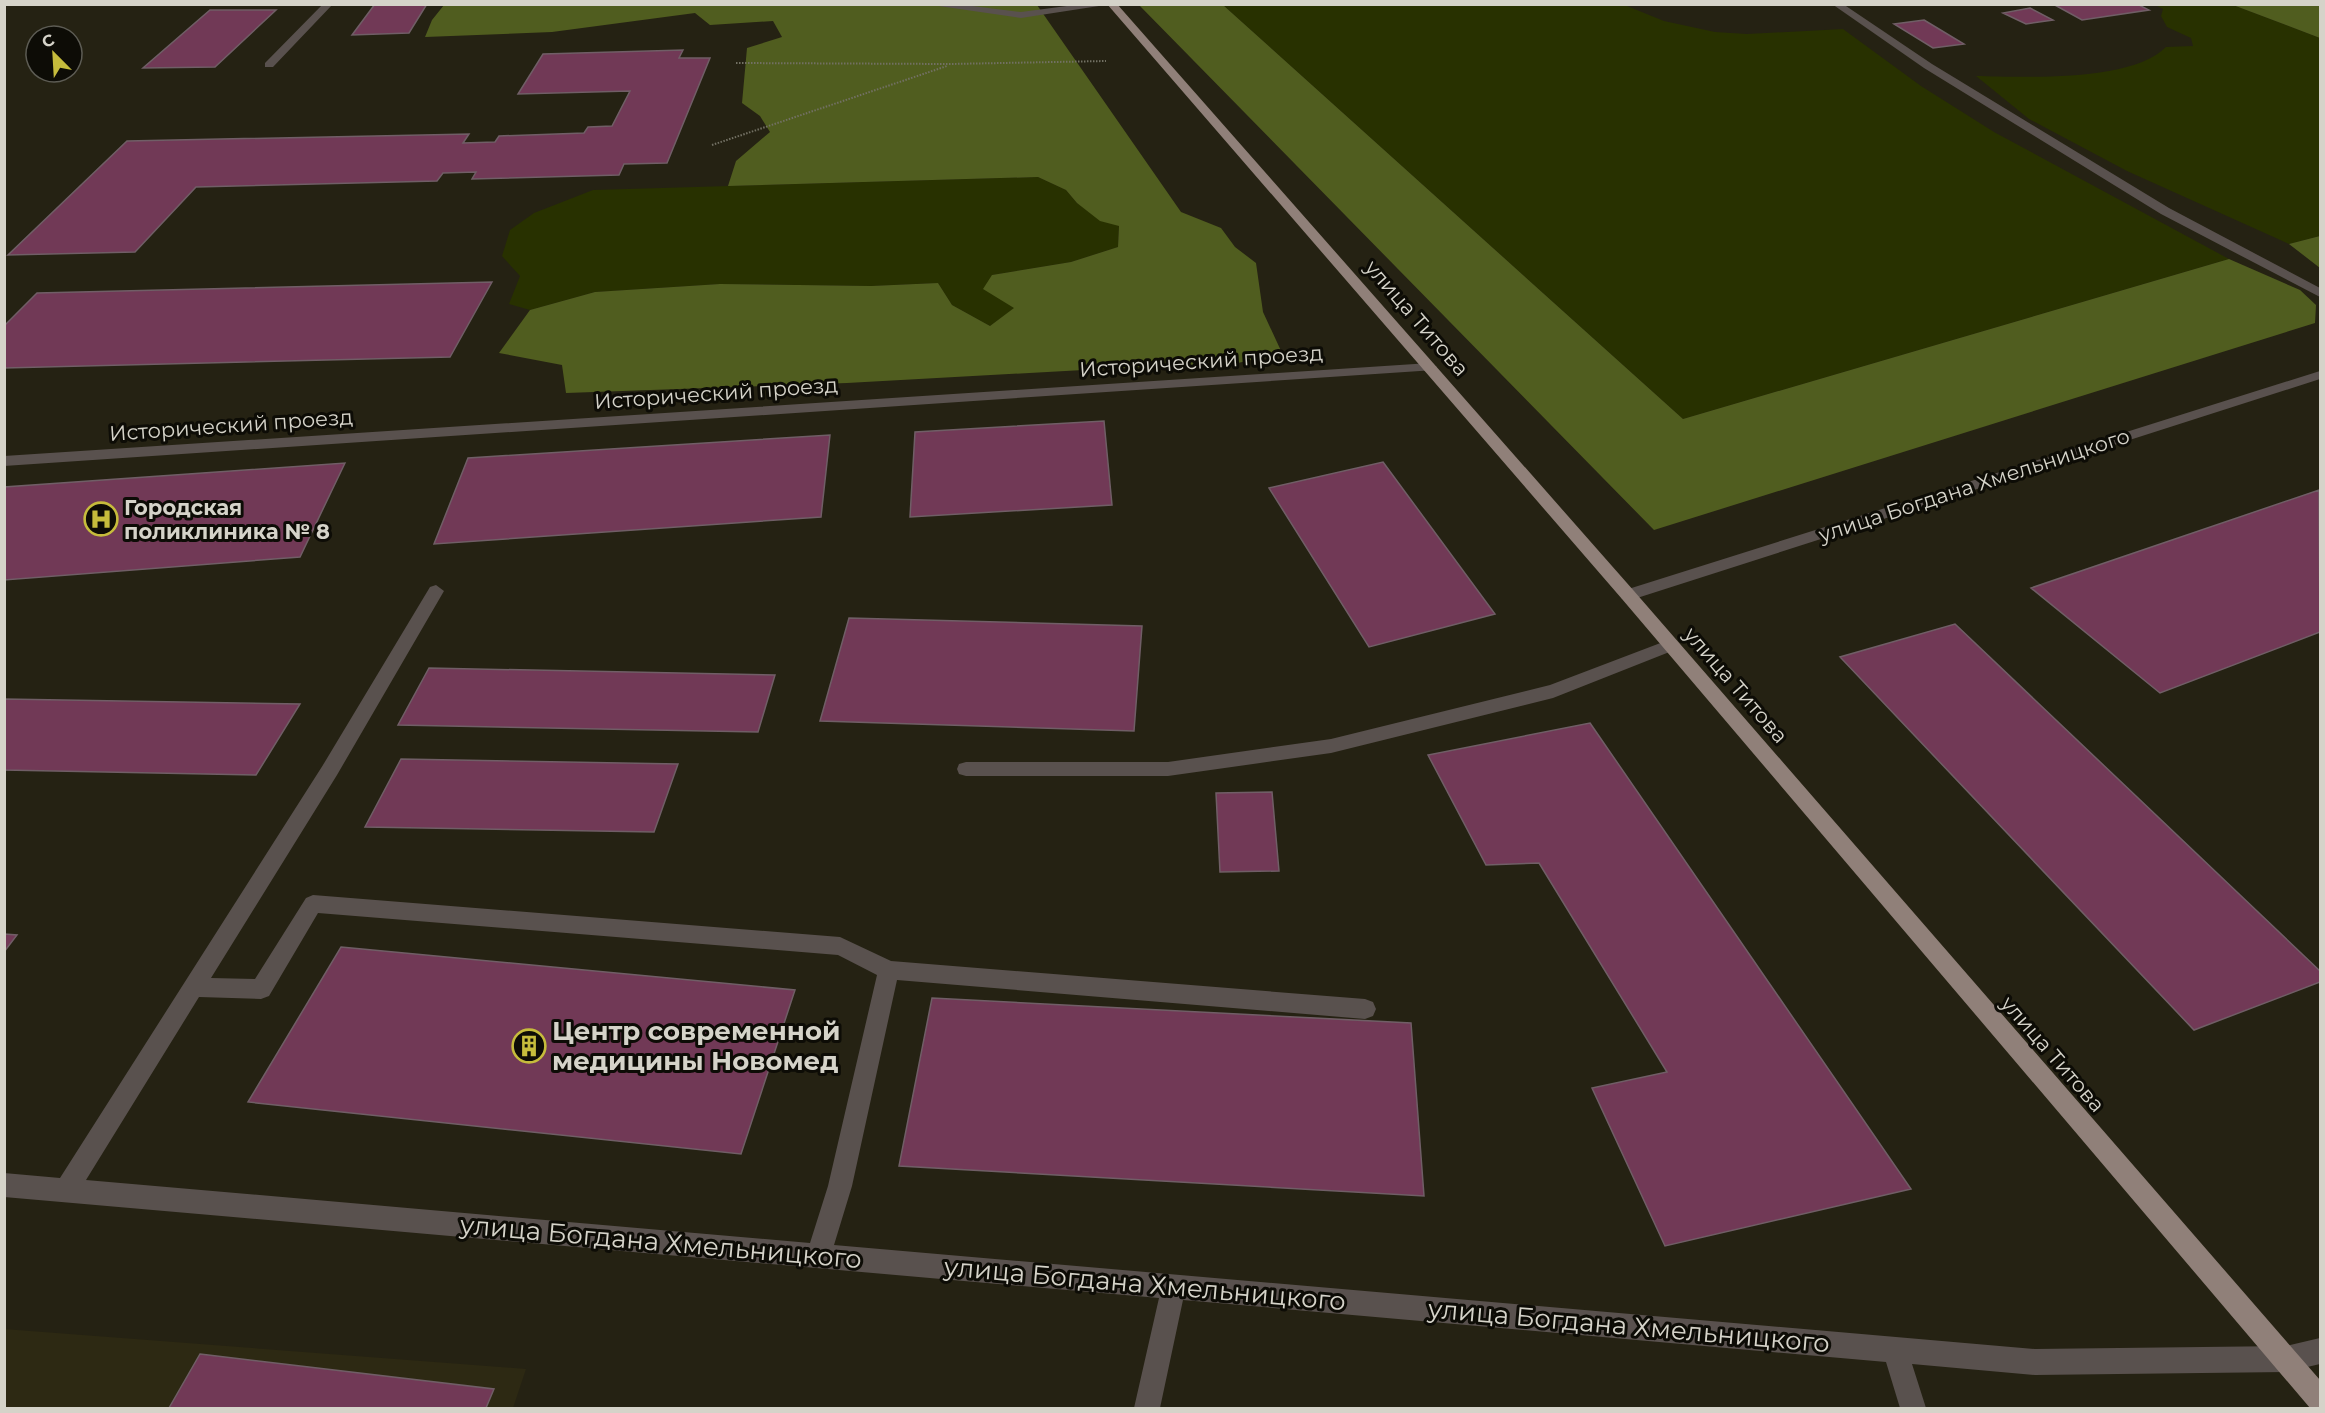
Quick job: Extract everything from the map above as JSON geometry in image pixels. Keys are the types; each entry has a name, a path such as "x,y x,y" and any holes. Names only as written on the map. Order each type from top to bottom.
{"main road":[{"name":"улица Титова","path":"1109,4 1628,595 2320,1400"}],"street":[{"path":"269,65 329,4"},
{"path":"929,4 1022,15 1109,4"},
{"path":"1836,4 1928,66 2165,211 2320,293"},
{"name":"Исторический проезд","path":"4,461 1430,367"},
{"name":"улица Богдана Хмельницкого","path":"1628,595 2320,375"},
{"path":"66,1190 330,770 436,591"},
{"path":"966,769 1168,769 1331,746 1553,691 1671,645"},
{"path":"195,987 261,989 313,904 840,946 889,970 1365,1009"},
{"path":"819,1255 840,1186 889,970"},
{"name":"улица Богдана Хмельницкого","path":"4,1185 2035,1362 2286,1359 2320,1351"},
{"path":"1147,1408 1174,1286"},
{"path":"1895,1350 1912,1408"}],"path":[{"path":"736,63 951,64 1113,61"},
{"path":"712,145 951,64"}],"shaded area":[{"path":"4,1329 526,1369 513,1408 5,1408"}],"green space":[{"path":"1622,4 1664,21 1715,32 1747,34 1843,29 1921,86 1994,132 2229,259 1683,419 1223,5"},
{"path":"444,5 1037,5 1181,212 1221,228 1235,247 1256,263 1263,312 1282,353 1229,365 1173,365 847,383 566,393 562,365 499,353 530,310 595,292 720,284 871,286 938,283 952,305 990,326 1014,308 983,289 992,275 1071,262 1118,247 1119,226 1100,221 1077,203 1066,190 1038,177 728,186 736,161 770,132 760,116 742,103 747,48 782,37 773,21 710,25 695,13 552,32 425,37 432,20"},
{"path":"1139,5 1223,5 1683,419 2229,259 2300,290 2316,305 2315,323 1654,530"},
{"path":"2155,5 2233,5 2320,38 2320,236 2289,244 2127,171 2029,119 1976,76 2021,77 2104,72 2150,58 2166,47 2193,46 2191,38 2167,27 2161,16 2163,9"},
{"path":"2233,5 2320,5 2320,38"},
{"path":"1038,177 1066,190 1077,203 1119,226 1118,247 1071,262 992,275 1015,308 990,326 952,305 938,283 871,286 720,284 595,292 530,310 509,304 520,276 502,256 510,230 534,213 593,190"},
{"path":"2320,236 2320,268 2289,244"}],"building":[{"path":"375,4 427,4 409,33 352,35"},
{"path":"2053,4 2137,4 2149,10 2082,20"},
{"path":"2030,8 2053,20 2026,24 2003,13"},
{"path":"210,10 276,10 215,67 143,68"},
{"path":"1924,20 1964,44 1933,48 1894,24"},
{"path":"683,50 679,58 710,58 667,163 624,164 619,175 472,179 476,172 443,173 437,181 196,187 135,252 8,255 127,141 469,134 463,143 495,142 499,136 584,133 588,127 612,126 630,91 518,94 543,54"},
{"path":"492,282 450,357 4,368 4,326 37,293"},
{"path":"1104,421 1112,505 910,517 915,432"},
{"path":"830,435 821,517 434,544 468,458"},
{"path":"1383,462 1495,614 1369,647 1269,488"},
{"path":"345,463 300,557 4,580 4,487"},
{"path":"2319,490 2320,632 2160,693 2031,588"},
{"path":"849,618 1142,626 1134,731 820,721"},
{"path":"1955,624 2320,971 2320,982 2194,1030 1840,657"},
{"path":"429,668 775,675 758,732 398,725"},
{"path":"4,699 300,704 256,775 4,770"},
{"path":"1590,723 1911,1189 1665,1246 1592,1088 1667,1072 1539,863 1486,865 1428,755"},
{"path":"401,759 678,764 654,832 365,827"},
{"path":"1272,792 1279,871 1220,872 1216,793"},
{"path":"4,934 17,935 4,952"},
{"name":"Центр современной медицины Новомед","path":"341,947 795,990 741,1154 248,1102"},
{"path":"932,998 1411,1023 1424,1196 899,1166"},
{"path":"200,1354 494,1389 486,1408 169,1408"}],"place":[{"name":"Городская поликлиника № 8","path":"101,519"},
{"name":"Центр современной медицины Новомед","path":"529,1046"}]}
